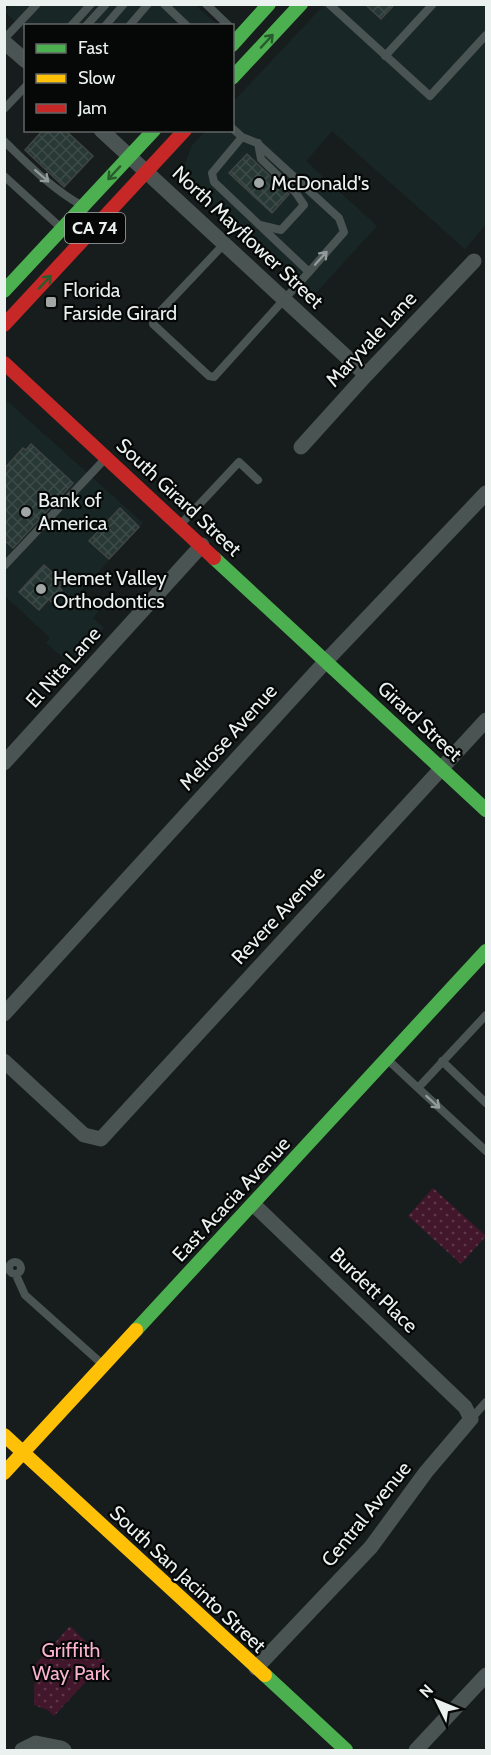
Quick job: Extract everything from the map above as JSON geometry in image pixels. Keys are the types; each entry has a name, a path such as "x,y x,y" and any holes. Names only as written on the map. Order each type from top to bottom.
{"street":[{"path":"234,34 269,4"},
{"path":"234,76 301,4"},
{"path":"4,40 24,59"},
{"name":"North Mayflower Street","path":"103,132 366,375"},
{"name":"CA 74","path":"4,291 152,132"},
{"name":"CA 74","path":"4,325 182,132"},
{"name":"Maryvale Lane","path":"301,447 474,261"},
{"name":"South Girard Street","path":"4,363 326,661"},
{"name":"Melrose Avenue","path":"4,1014 326,661 486,492"},
{"name":"El Nita Lane","path":"4,763 202,545"},
{"name":"Girard Street","path":"326,661 486,810"},
{"name":"Revere Avenue","path":"4,1061 84,1135 101,1139 486,720"},
{"name":"East Acacia Avenue","path":"4,1473 486,951"},
{"name":"Burdett Place","path":"253,1204 468,1413"},
{"name":"Central Avenue","path":"256,1668 371,1547 468,1413"},
{"name":"South San Jacinto Street","path":"4,1436 346,1750"},
{"path":"416,1750 486,1675"},
{"path":"29,1747 64,1750"}],"lane":[{"path":"4,40 37,4"},
{"path":"72,24 91,4"},
{"path":"88,24 106,4"},
{"path":"107,24 124,4"},
{"path":"131,24 148,4"},
{"path":"165,4 185,24"},
{"path":"206,4 225,24"},
{"path":"329,4 430,96 486,35"},
{"path":"385,56 434,4"},
{"path":"7,106 24,88"},
{"path":"224,244 154,318 153,324 209,376 214,377 344,232 339,218 257,143 242,137 234,130"},
{"path":"242,137 212,173 214,182 309,272"},
{"path":"4,141 59,191 83,207"},
{"path":"257,143 261,159 297,193 304,205 281,230 258,224"},
{"path":"6,181 62,230"},
{"path":"4,566 106,457"},
{"path":"180,526 239,462 258,480"},
{"path":"418,1088 486,1015"},
{"path":"387,1059 486,1151"},
{"path":"442,1062 486,1103"},
{"path":"16,1275 25,1295 104,1366"},
{"path":"468,1413 486,1402"}],"shaded area":[{"path":"10,4 195,5 217,24 24,24 24,30 5,12"},
{"path":"324,5 486,5 486,224 465,249 332,131 306,161 377,226 313,296 180,176 192,145 205,132 234,132 234,101"},
{"path":"5,399 143,523 80,592 99,611 93,618 104,628 70,664 46,643 50,638 5,596"}],"green space":[{"path":"433,1188 486,1236 461,1264 408,1216"},
{"name":"Griffith Way Park","path":"70,1626 105,1661 54,1716 48,1710 34,1705 35,1665"}],"building":[{"path":"365,4 395,4 381,19"},
{"path":"41,132 67,132 93,156 64,187 25,150"},
{"name":"McDonald's","path":"247,154 289,194 272,213 229,173"},
{"name":"Bank of America","path":"31,444 73,483 13,548 4,540 4,469 23,448 26,450"},
{"path":"120,508 139,527 109,559 89,541"},
{"name":"Hemet Valley Orthodontics","path":"44,565 63,582 59,587 62,590 51,602 49,599 39,610 19,592"}],"traffic: fast":[{"path":"234,43 269,4"},
{"path":"234,76 301,4"},
{"path":"4,291 152,132"},
{"path":"214,558 486,810"},
{"path":"136,1330 486,951"},
{"path":"265,1675 346,1750"}],"traffic: slow":[{"path":"4,1473 136,1330"},
{"path":"4,1435 265,1675"}],"traffic: jam":[{"path":"4,325 183,132"},
{"path":"4,363 214,558"}],"place":[{"name":"McDonald's","path":"259,183"},
{"name":"Florida Farside Girard","path":"51,302"},
{"name":"Bank of America","path":"26,512"},
{"name":"Hemet Valley Orthodontics","path":"41,589"}]}
